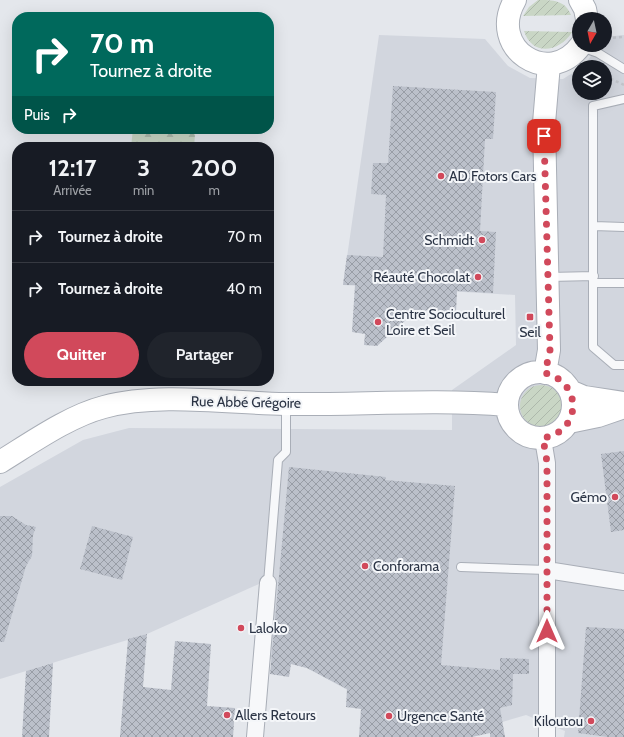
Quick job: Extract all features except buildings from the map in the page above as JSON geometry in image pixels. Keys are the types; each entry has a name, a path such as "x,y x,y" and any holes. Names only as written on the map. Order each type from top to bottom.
{"street":[{"path":"515,0 508,18 508,30 511,42 526,58 549,64 565,60 574,52"},
{"path":"580,0 586,12"},
{"path":"545,373 550,350 544,122 549,64"},
{"path":"570,391 573,407 569,422 558,434 543,438 535,438 520,432 510,420 507,405 509,392 521,378 533,373 545,373 560,379 570,391 584,397 624,403"},
{"name":"Rue Abbé Grégoire","path":"0,462 73,419 103,407 135,400 286,404 444,402 507,405"},
{"path":"569,422 598,416 624,407"},
{"path":"543,438 547,462 547,737"},
{"path":"547,570 624,582"},
{"path":"255,737 268,583"}],"lane":[{"path":"596,52 624,69"},
{"path":"624,99 593,106 593,347 614,365 624,365"},
{"path":"594,226 624,227"},
{"path":"548,277 624,283"},
{"path":"268,583 278,460 286,452 286,404"},
{"path":"461,566 534,568 547,570"}],"path":[{"path":"612,38 624,37"}],"shaded area":[{"path":"379,35 485,39 508,66 530,78 563,79 572,73 572,100 612,100 612,60 588,60 594,52 612,52 612,36 624,35 624,737 564,737 565,731 526,715 489,726 362,698 307,668 272,659 253,657 259,584 147,634 0,679 0,487 83,440 129,428 452,430 452,390 516,345 515,295 343,285"}],"green space":[{"path":"538,0 558,2 565,6 571,15 523,16 529,7"},
{"path":"524,31 572,32 561,44 546,49 533,45"},
{"path":"132,134 195,135 194,142 132,142"},
{"path":"541,385 556,391 562,406 556,421 541,427 526,421 520,406 526,391"}],"place":[{"name":"AD Fotors Cars","path":"441,176"},
{"name":"Schmidt","path":"482,240"},
{"name":"Réauté Chocolat","path":"478,277"},
{"name":"Seil","path":"530,317"},
{"name":"Centre Socioculturel Loire et Seil","path":"378,322"},
{"name":"Gémo","path":"615,497"},
{"name":"Conforama","path":"365,566"},
{"name":"Laloko","path":"241,628"},
{"name":"Allers Retours","path":"227,715"},
{"name":"Urgence Santé","path":"389,716"},
{"name":"Kiloutou","path":"591,721"}],"route":[{"path":"544,136 550,350 545,373 553,375 566,384 573,399 572,415 569,422 558,434 543,438 547,462 547,631"}]}
